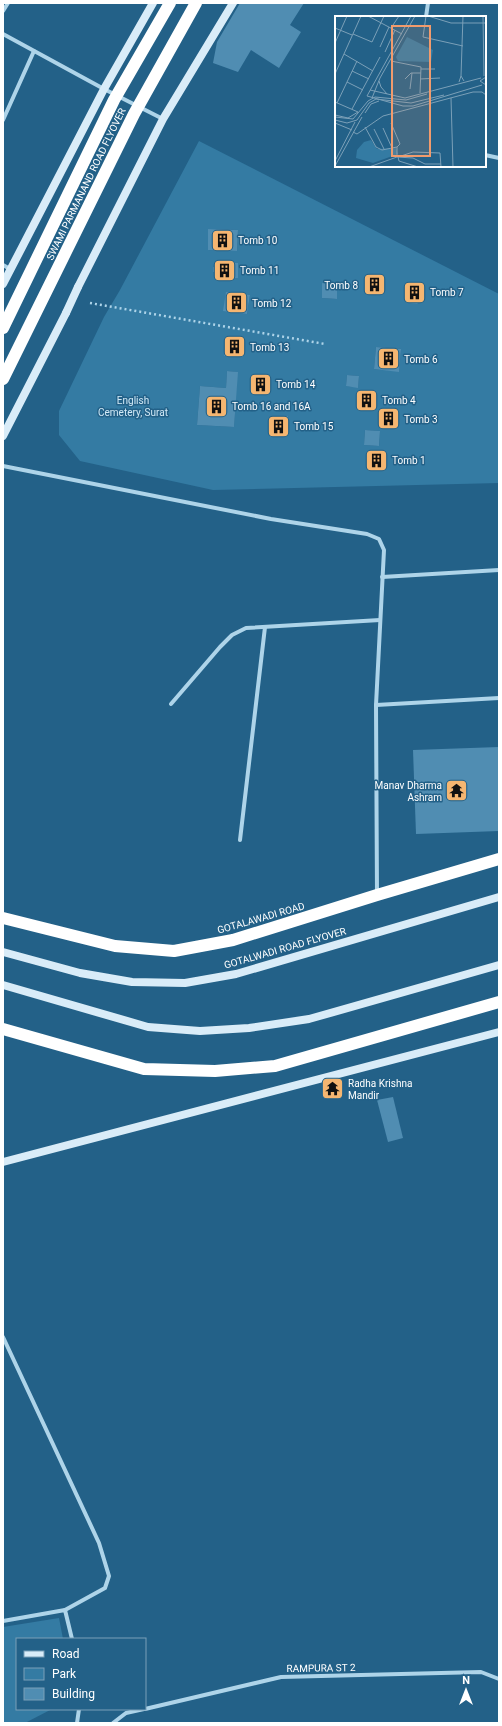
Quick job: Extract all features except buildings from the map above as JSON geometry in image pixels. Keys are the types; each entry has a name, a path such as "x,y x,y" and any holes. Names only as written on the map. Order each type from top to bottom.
{"highway":[{"name":"SWAMI PARMANAND ROAD FLYOVER","path":"3,328 114,100 170,3"},
{"name":"SWAMI PARMANAND ROAD FLYOVER","path":"3,379 134,114 196,3"},
{"name":"GOTALAWADI ROAD","path":"3,918 115,946 174,951 233,940 499,859"},
{"path":"3,1029 144,1069 215,1071 275,1066 499,1002"}],"street":[{"path":"3,11 8,3"},
{"path":"3,284 7,267 104,89 153,3"},
{"path":"3,436 163,120 233,3"},
{"path":"426,16 428,3"},
{"path":"3,34 163,120"},
{"path":"3,120 34,51"},
{"path":"486,155 499,158"},
{"path":"3,466 271,519 368,534 379,539 384,550 376,705 378,895"},
{"path":"382,577 499,570"},
{"path":"171,704 232,635 246,628 380,620"},
{"path":"240,840 265,627"},
{"path":"376,705 499,698"},
{"name":"GOTALWADI ROAD FLYOVER","path":"3,952 80,973 132,982 185,983 236,974 499,897"},
{"path":"3,985 148,1027 200,1031 249,1028 309,1019 499,965"},
{"path":"3,1162 499,1032"},
{"path":"3,1338 99,1543 109,1576 105,1588 65,1610 3,1621"},
{"path":"65,1610 72,1638"},
{"name":"RAMPURA ST 2","path":"146,1709 281,1677 481,1672 499,1680"},
{"path":"77,1723 79,1710"},
{"name":"RAMPURA ST 2","path":"113,1723 126,1713 140,1710"}],"path":[{"path":"110,306 325,344"}],"green space":[{"name":"English Cemetery, Surat","path":"199,141 499,294 499,483 213,490 80,461 59,435 59,411 104,317 120,290","holes":["208,229 238,230 237,251 208,250","223,263 238,263 237,278 223,278 223,273 213,272 213,268 223,268","367,277 382,278 380,293 366,293","322,283 337,284 336,299 322,298","226,293 250,295 247,314 224,310","225,337 245,339 243,357 224,356","376,347 401,349 399,371 374,369","227,371 237,372 234,427 197,425 200,386 226,388","347,375 359,376 358,387 346,386","256,376 265,376 268,379 268,391 263,394 255,393 252,389 252,382","361,393 372,393 371,407 361,406","382,412 397,412 381,427","288,416 289,435 270,436 269,417","365,430 380,431 379,446 364,445","370,452 384,453 384,468 369,467"]},
{"path":"59,1618 63,1638 16,1638 16,1710 50,1710 25,1723 3,1723 3,1627"}],"place":[{"name":"Tomb 10","path":"223,240"},
{"name":"Tomb 11","path":"225,270"},
{"name":"Tomb 8","path":"374,285"},
{"name":"Tomb 7","path":"414,292"},
{"name":"Tomb 12","path":"237,303"},
{"name":"Tomb 13","path":"234,347"},
{"name":"Tomb 6","path":"388,359"},
{"name":"Tomb 14","path":"260,384"},
{"name":"Tomb 4","path":"366,400"},
{"name":"Tomb 16 and 16A","path":"217,406"},
{"name":"Tomb 3","path":"389,419"},
{"name":"Tomb 15","path":"279,426"},
{"name":"Tomb 1","path":"377,460"},
{"name":"Manav Dharma Ashram","path":"457,791"},
{"name":"Radha Krishna Mandir","path":"332,1089"}]}
